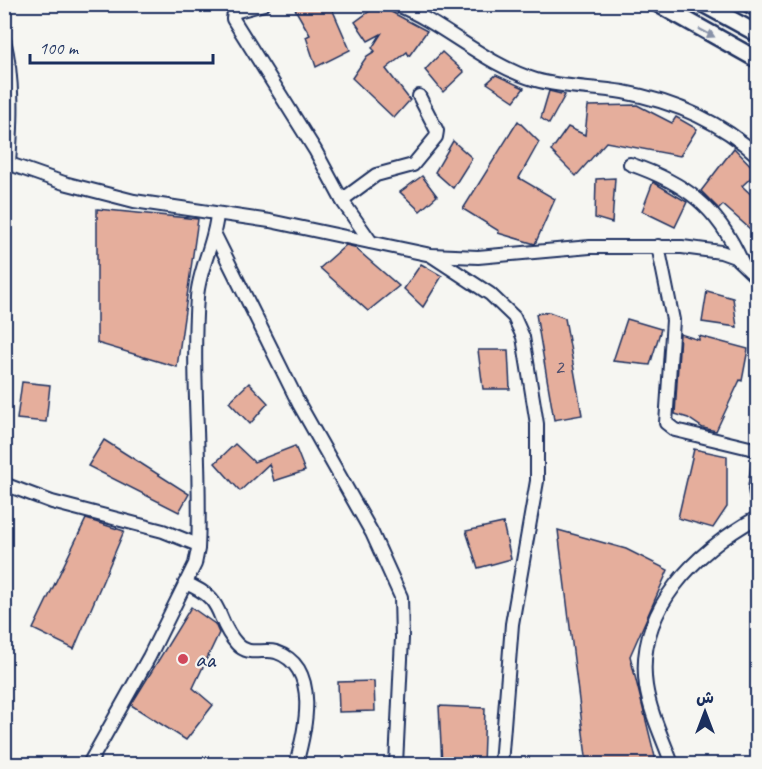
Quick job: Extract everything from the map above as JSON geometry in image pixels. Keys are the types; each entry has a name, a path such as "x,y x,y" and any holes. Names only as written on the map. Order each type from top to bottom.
{"main road":[{"path":"658,4 758,60"},
{"path":"703,4 758,33"},
{"path":"749,4 758,9"}],"street":[{"path":"264,4 234,12 233,19 315,150 342,200 371,242"},
{"path":"395,4 422,15 497,62 536,80 653,99 698,115 758,156"},
{"path":"4,39 10,63 12,97 7,163 104,194 270,221 431,255 478,257 590,247 658,246 721,252 742,263 758,279"},
{"path":"342,200 376,175 413,165 425,152 437,131 419,96"},
{"path":"630,164 667,177 692,194 710,211 734,243 742,263"},
{"path":"89,765 149,657 195,564 198,545 195,353 197,294 201,269 215,236 217,214"},
{"path":"215,236 299,404 372,533 401,597 402,638 396,765"},
{"path":"658,246 673,320 666,423 675,430 758,450"},
{"path":"431,255 490,294 514,317 523,337 537,424 537,482 512,624 501,765"},
{"path":"758,466 755,489 758,508"},
{"path":"4,483 52,502 162,531 198,545"},
{"path":"672,765 652,711 646,685 647,638 652,622 665,597 702,557 735,529 758,517"},
{"path":"185,583 207,593 237,644 242,648 247,651 274,651 289,658 299,672 305,692 306,721 296,765"}],"building":[{"path":"292,4 330,4 350,50 316,67 306,37 310,35"},
{"path":"378,5 427,31 409,56 407,52 386,69 410,100 394,118 352,78 367,56 375,51 372,48 381,34 368,41 355,22"},
{"path":"442,52 464,72 443,92 425,70"},
{"path":"496,75 524,88 514,101 487,83"},
{"path":"549,91 565,95 549,124 541,118"},
{"path":"637,105 672,123 676,117 697,129 680,156 606,142 576,176 551,151 568,127 585,135 588,106"},
{"path":"518,121 539,142 519,178 555,199 535,244 498,233 499,231 463,209"},
{"path":"453,141 472,158 453,188 435,172"},
{"path":"734,148 757,172 742,186 758,201 758,236 723,205 719,209 701,191"},
{"path":"422,176 437,196 420,211 400,192"},
{"path":"615,178 612,223 595,218 596,179"},
{"path":"653,182 687,202 675,227 642,211"},
{"path":"97,209 198,219 177,367 97,343"},
{"path":"346,245 354,247 399,286 368,311 320,268"},
{"path":"421,264 442,276 423,307 404,289"},
{"path":"707,291 733,298 737,327 702,322"},
{"path":"549,312 565,318 582,415 554,420 536,314"},
{"path":"627,319 661,329 650,365 613,361"},
{"path":"680,334 699,340 699,336 748,349 742,381 740,380 716,431 703,428 688,418 675,414"},
{"path":"478,350 508,350 510,389 483,389"},
{"path":"22,382 50,385 46,422 17,419"},
{"path":"249,383 268,403 250,424 229,402"},
{"path":"104,440 189,494 179,512 88,466"},
{"path":"235,444 254,462 295,446 305,471 274,481 269,464 240,491 215,463"},
{"path":"694,449 727,456 727,507 713,528 678,518"},
{"path":"86,519 124,531 74,649 33,629"},
{"path":"503,523 511,559 478,568 466,531"},
{"path":"558,530 626,549 668,570 630,656 657,765 587,765"},
{"name":"aa","path":"191,607 215,624 219,633 193,688 213,705 186,740 131,705"},
{"path":"374,681 375,711 339,712 338,682"},
{"path":"439,706 485,708 483,765 442,765"}],"place":[{"name":"aa","path":"183,659"}]}
